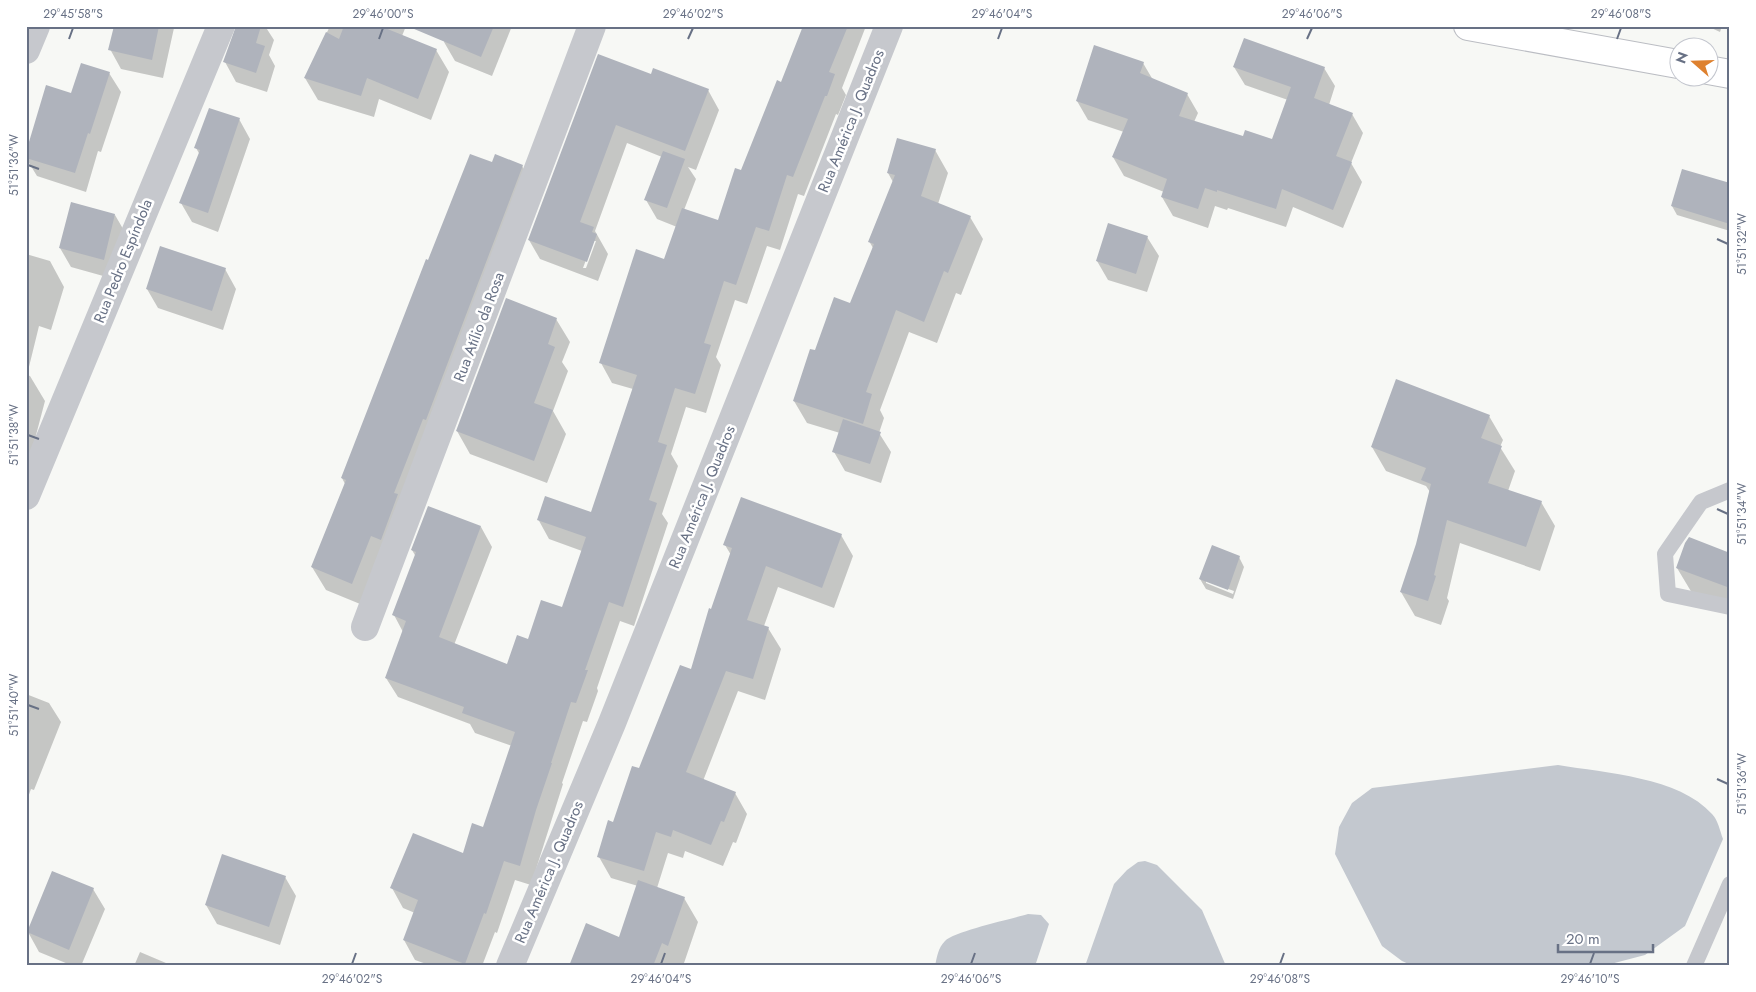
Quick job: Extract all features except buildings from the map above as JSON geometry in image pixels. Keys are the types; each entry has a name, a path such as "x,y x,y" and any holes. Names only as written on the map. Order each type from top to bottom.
{"street":[{"path":"26,50 36,26"},
{"name":"Rua Pedro Espíndola","path":"26,496 221,26"},
{"name":"Rua Atílio da Rosa","path":"365,627 592,26"},
{"name":"Rua América J. Quadros","path":"510,966 616,713 889,26"},
{"path":"1468,26 1668,62"}],"lane":[{"path":"1730,490 1701,502 1665,554 1668,594 1730,607"},
{"path":"1694,966 1730,884"}],"shaded area":[{"path":"1558,765 1619,774 1661,784 1681,792 1698,802 1714,816 1723,839 1685,926 1645,955 1603,966 1413,966 1402,961 1382,946 1335,854 1339,827 1352,803 1372,788"},
{"path":"1145,861 1157,865 1202,910 1226,966 1085,966 1114,884 1127,870 1138,862"},
{"path":"1028,914 1041,915 1049,924 1035,966 935,966 941,947 951,937 971,929"}]}
